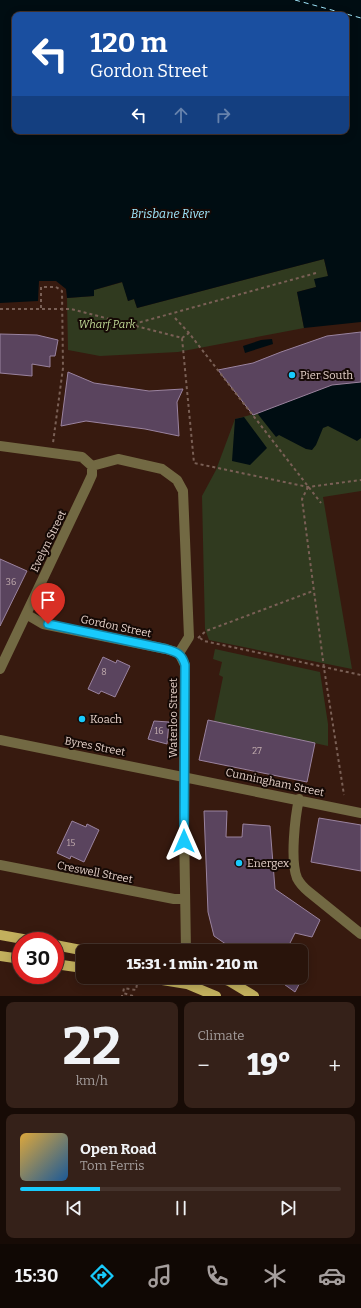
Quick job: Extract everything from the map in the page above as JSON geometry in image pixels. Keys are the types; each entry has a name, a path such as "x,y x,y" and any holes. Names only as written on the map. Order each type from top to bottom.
{"main road":[{"path":"0,934 12,936"},
{"path":"64,947 76,949"},
{"path":"0,956 12,958"},
{"path":"64,965 76,967"},
{"path":"187,984 216,996"},
{"path":"236,984 254,996"}],"street":[{"path":"0,446 82,457 92,466 118,459 162,469 176,480 183,490 189,637 179,653"},
{"name":"Evelyn Street","path":"0,669 92,475 92,466"},
{"name":"Gordon Street","path":"26,614 43,624 166,649 179,653"},
{"name":"Waterloo Street","path":"179,653 185,665 186,944"},
{"name":"Byres Street","path":"0,740 185,776"},
{"name":"Cunningham Street","path":"185,776 361,812"},
{"path":"300,799 296,817 294,866 297,877 305,889 361,934"},
{"name":"Creswell Street","path":"0,865 174,899 186,899"}],"path":[{"path":"133,324 316,273"},
{"path":"41,308 41,287 56,286 62,291 63,368 51,453"},
{"path":"0,309 63,308 133,324 182,338"},
{"path":"175,318 321,503"},
{"path":"182,338 188,333"},
{"path":"182,338 194,463 308,487 361,480"},
{"path":"308,487 302,499 313,591 344,795"},
{"path":"200,638 206,631 313,591"},
{"path":"189,637 200,638 204,641 361,675"},
{"path":"133,996 123,992 124,988 136,990"}],"green space":[{"name":"Wharf Park","path":"324,259 328,276 316,287 297,292 304,328 178,352 100,356 68,350 67,298 94,296 94,290 123,282 128,301 134,299 137,308"},
{"path":"361,382 361,491 323,497 352,669 209,640 205,629 202,496 216,470 235,419 258,413 332,385"},
{"path":"215,649 320,672 328,724 328,746 214,721 223,677 219,675 222,662 213,659"}],"water":[{"name":"Brisbane River","path":"0,0 361,0 361,322 304,328 297,292 316,287 314,279 328,276 324,259 137,308 134,299 128,301 122,282 94,290 94,296 67,298 66,289 56,281 39,281 38,301 0,303"},
{"path":"272,339 273,344 245,353 243,346 261,340"},
{"path":"361,382 361,438 357,441 328,426 323,428 316,445 312,450 306,449 279,435 276,437 257,413 332,385"},
{"path":"244,417 267,448 250,465 232,461 235,419"}],"building":[{"name":"Pier South","path":"361,332 361,382 332,385 253,415 218,370 253,363 327,336"},
{"path":"0,334 37,335 58,340 55,356 50,356 50,367 32,364 32,376 0,373"},
{"path":"68,372 94,383 149,391 183,389 177,402 179,436 145,429 86,421 61,426"},
{"path":"0,559 27,571 0,626"},
{"path":"103,657 116,663 117,660 130,666 115,697 101,691 99,694 88,689"},
{"path":"208,720 315,743 307,782 199,760"},
{"path":"154,721 169,722 167,744 148,739"},
{"name":"Energex","path":"204,811 227,811 226,837 242,837 243,824 270,826 275,889 320,920 312,937 295,933 290,944 226,944 214,936 208,912"},
{"path":"319,818 361,825 361,871 311,862"},
{"path":"72,821 86,827 87,824 99,830 84,862 71,856 70,859 57,853"},
{"path":"284,984 299,984 295,992"}],"ferry route":[{"path":"295,0 339,12"},
{"path":"349,15 361,18"}],"place":[{"name":"Pier South","path":"292,375"},
{"name":"Koach","path":"82,719"},
{"name":"Energex","path":"239,863"}],"route":[{"path":"48,624 166,649 179,653 183,658 185,665 184,841"}]}
